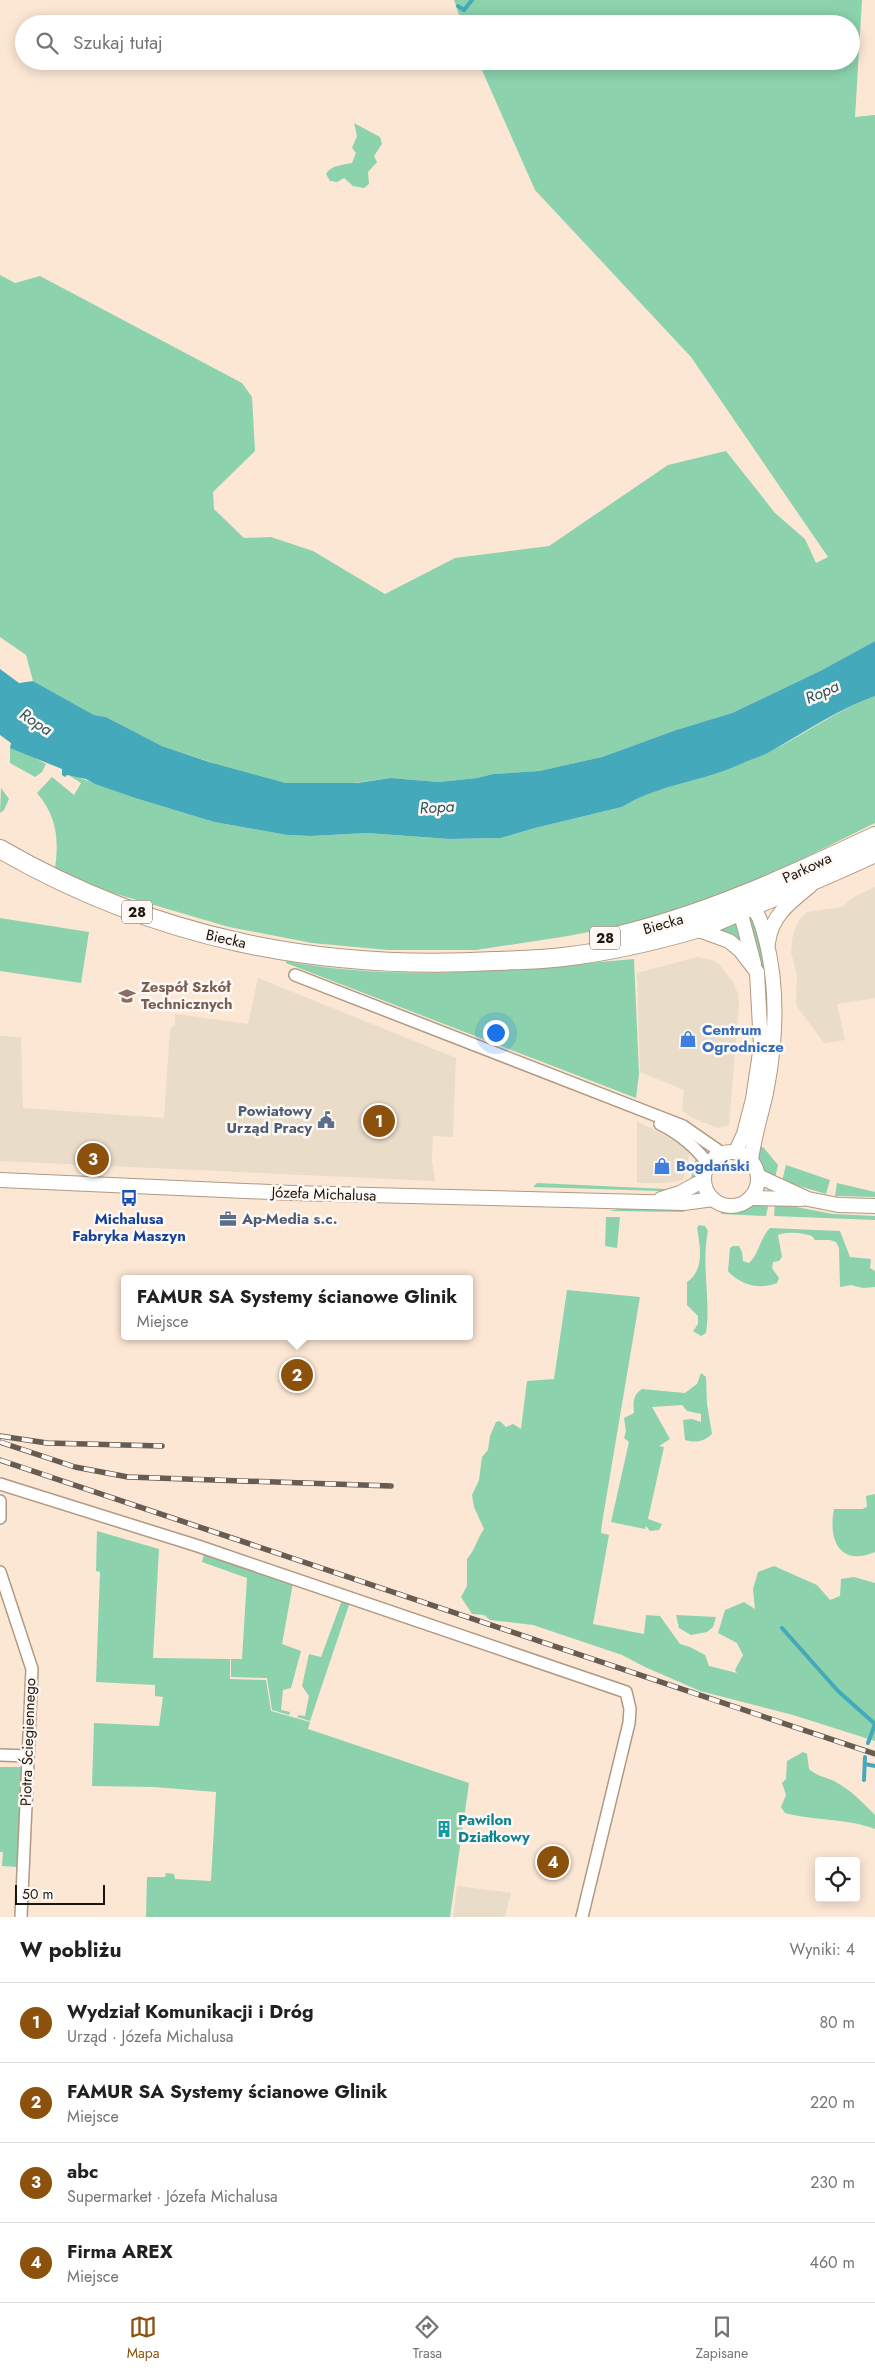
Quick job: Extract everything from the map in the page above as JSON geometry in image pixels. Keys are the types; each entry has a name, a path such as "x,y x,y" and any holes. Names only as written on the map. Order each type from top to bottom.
{"main road":[{"name":"Parkowa","path":"743,906 875,836"},
{"name":"Biecka","path":"0,849 60,882 93,897 213,937 283,952 338,959 387,962 468,962 564,957 650,941 696,929 743,906"},
{"name":"Parkowa","path":"817,880 875,853"},
{"name":"28","path":"743,906 817,880"},
{"name":"Biecka","path":"468,962 572,946 743,906"}],"street":[{"path":"768,948 770,928 777,916 817,880"},
{"path":"743,906 761,923 768,948 776,1000 774,1044 766,1093 754,1139 751,1160 758,1176 757,1188 750,1198 742,1204 732,1206 722,1205 713,1199 706,1191 704,1180 708,1164 729,1152 744,1134 753,1098 761,1046 756,972 743,906"},
{"name":"Biecka","path":"696,929 729,941 740,950 756,972"},
{"path":"295,975 626,1106 682,1126 729,1152 751,1160"},
{"path":"626,1106 684,1138 698,1150 708,1164"},
{"path":"758,1176 808,1199"},
{"name":"Józefa Michalusa","path":"0,1180 292,1193 684,1203 713,1199"},
{"name":"Józefa Michalusa","path":"649,1202 680,1193 704,1180"},
{"path":"750,1198 808,1199 838,1205 875,1206"},
{"path":"0,1484 198,1546 626,1692 630,1709 629,1723 582,1917"},
{"path":"0,1501 0,1518"},
{"name":"Piotra Ściegiennego","path":"0,1572 32,1669 21,1917"},
{"path":"0,1755 28,1756"}],"shaded area":[{"path":"875,887 875,998 837,1004 845,1040 824,1043 796,1005 797,976 791,952 793,934 799,920 807,912 842,907 854,897"},
{"name":"Centrum Ogrodnicze","path":"697,957 712,960 719,964 733,982 738,994 739,1005 729,1125 718,1128 692,1118 682,1110 684,1090 640,1072 637,973"},
{"path":"258,978 456,1058 453,1137 433,1136 432,1160 435,1181 0,1161 0,1036 21,1037 23,1108 164,1118 170,1029 175,1024 175,1014 248,1024"},
{"path":"637,1121 688,1148 689,1155 683,1180 667,1183 637,1183"},
{"path":"457,1886 511,1893 505,1917 453,1917"}],"green space":[{"path":"454,0 862,0 860,33 860,15 459,15"},
{"path":"482,70 858,70 855,117 875,115 875,641 822,670 732,713 676,730 602,757 539,771 493,774 477,778 439,782 391,778 354,783 286,783 216,764 162,746 106,717 94,715 33,681 26,655 0,637 0,275 15,283 40,276 242,383 252,397 255,451 213,492 214,509 244,538 271,537 313,551 385,594 455,558 549,546 668,465 726,451 775,513 805,539 816,563 828,557 691,357 535,190"},
{"path":"354,123 380,137 382,144 374,156 377,162 368,172 369,184 364,188 353,186 344,178 337,182 330,181 326,174 334,167 352,163 356,153 352,148 357,136"},
{"path":"875,696 875,823 796,862 712,900 678,908 650,920 568,936 476,950 388,950 312,943 229,927 113,893 55,869 57,847 53,819 37,793 52,777 74,795 81,783 70,776 72,775 135,798 214,822 287,835 311,836 367,833 449,839 501,838 622,807 663,789 734,767 773,750 836,714"},
{"path":"10,748 24,752 46,764 42,772 35,777 10,763"},
{"path":"1,788 9,799 4,810 0,813"},
{"path":"748,916 751,916 755,924 767,971 770,1016 760,1094"},
{"path":"0,918 89,932 81,983 0,971"},
{"path":"736,922 741,943 713,928"},
{"path":"634,959 639,1074 636,1098 286,963 286,961 329,968 416,973 504,970"},
{"path":"759,1145 764,1148 778,1165 775,1178 766,1172 759,1160"},
{"path":"696,1157 700,1168 690,1183"},
{"path":"786,1165 830,1180 826,1194 782,1181"},
{"path":"537,1183 667,1189 681,1186 660,1191 533,1187"},
{"path":"837,1183 875,1192 875,1197 835,1196"},
{"path":"759,1202 769,1202 766,1216 721,1214 721,1211 736,1212"},
{"path":"775,1203 833,1214 875,1216 875,1220 774,1216"},
{"path":"619,1209 685,1209 684,1212 609,1211"},
{"path":"606,1217 620,1217 617,1248 605,1246"},
{"path":"699,1225 705,1226 708,1231 705,1256 707,1320 706,1333 701,1336 693,1331 698,1324 698,1316 687,1305 687,1282 697,1271 699,1264 700,1250 697,1228"},
{"path":"770,1228 840,1231 850,1257 871,1259 870,1268 875,1271 875,1287 863,1288 851,1285 840,1287 839,1248 836,1242 815,1240 812,1236 795,1233 778,1235 782,1257 779,1261 773,1262 772,1268 779,1278 777,1283 757,1286 738,1280 728,1271 730,1248 739,1246 743,1261 749,1263"},
{"path":"567,1290 640,1297 602,1523 601,1533 609,1535 593,1624 644,1634 646,1615 660,1616 680,1644 705,1655 709,1666 737,1673 735,1670 743,1655 737,1643 718,1633 725,1610 744,1602 755,1609 753,1589 758,1572 774,1566 817,1585 830,1600 840,1596 841,1579 854,1577 875,1583 875,1741 793,1715 700,1691 622,1655 533,1625 490,1620 484,1615 472,1614 461,1597 467,1586 467,1559 484,1529 474,1507 472,1495 479,1480 482,1457 488,1450 490,1436 496,1422 500,1421 506,1427 513,1424 521,1429 527,1381 554,1379"},
{"path":"701,1373 706,1377 707,1404 712,1434 709,1437 700,1441 685,1440 683,1420 692,1419 701,1422 701,1414 687,1411 682,1405 652,1407 670,1439 659,1446 664,1447 648,1519 662,1524 659,1530 650,1531 646,1526 645,1529 611,1522 629,1442 624,1438 626,1431 624,1418 634,1413 635,1396 642,1389 685,1393 697,1384"},
{"path":"875,1494 875,1552 863,1556 853,1556 845,1553 835,1540 833,1530 834,1509 862,1509 867,1507 866,1496"},
{"path":"97,1531 159,1549 153,1658 230,1659 230,1679 266,1680 271,1711 310,1722 308,1729 469,1783 450,1917 146,1917 147,1877 165,1877 166,1873 174,1874 175,1879 211,1881 216,1792 154,1787 92,1786 94,1723 159,1726 163,1697 155,1696 155,1685 96,1682 100,1572 96,1571"},
{"path":"204,1554 293,1583 282,1644 301,1651 291,1688 283,1690 281,1710 290,1712 289,1715 272,1710 267,1678 231,1677 231,1659 242,1659 247,1578 202,1562"},
{"path":"342,1600 350,1602 310,1721 297,1717 299,1715 305,1716 309,1696 302,1686 309,1654 321,1657"},
{"path":"676,1615 716,1617 713,1627 707,1632 691,1635 679,1628"},
{"path":"803,1752 807,1754 809,1769 846,1788 875,1815 875,1829 853,1823 785,1813 781,1807 786,1795 782,1783 786,1779 787,1761"},
{"path":"0,1767 22,1767 17,1867 2,1866 3,1852 0,1852"}],"water":[{"name":"Ropa","path":"875,641 875,696 836,714 759,757 720,772 649,794 622,807 501,838 449,839 367,833 311,836 287,835 214,822 135,798 86,779 67,775 65,777 62,775 62,769 10,748 11,743 0,735 0,669 19,683 33,681 94,715 106,717 162,746 209,762 286,783 357,783 391,778 439,782 477,778 493,774 539,771 602,757 676,730 732,713 822,670"}],"waterway":[{"path":"458,6 464,10 472,0"},
{"path":"782,1628 838,1691 875,1724 868,1743"},
{"path":"864,1780 865,1757"},
{"path":"865,1764 875,1766"}],"railway":[{"path":"0,1436 47,1443 162,1446"},
{"path":"0,1442 75,1467 128,1477 391,1486"},
{"path":"0,1460 875,1754"}],"place":[{"name":"Zespół Szkół Technicznych","path":"127,996"},
{"name":"Centrum Ogrodnicze","path":"688,1039"},
{"name":"Powiatowy Urząd Pracy","path":"326,1120"},
{"name":"Wydział Komunikacji i Dróg","path":"379,1121"},
{"name":"abc","path":"93,1159"},
{"name":"Bogdański","path":"662,1166"},
{"name":"Michalusa Fabryka Maszyn","path":"129,1198"},
{"name":"Ap-Media s.c.","path":"228,1219"},
{"name":"FAMUR SA Systemy ścianowe Glinik","path":"297,1375"},
{"name":"Pawilon Działkowy","path":"444,1829"},
{"name":"Firma AREX","path":"553,1862"}]}
